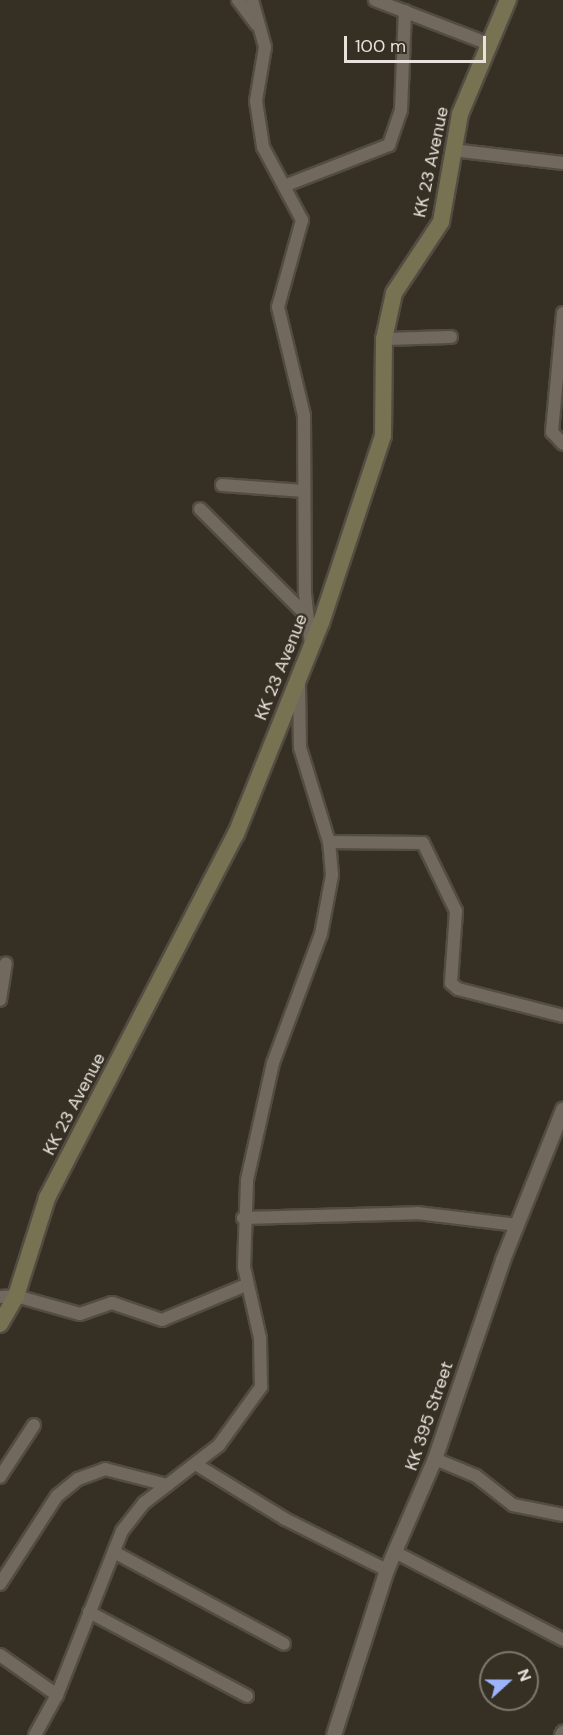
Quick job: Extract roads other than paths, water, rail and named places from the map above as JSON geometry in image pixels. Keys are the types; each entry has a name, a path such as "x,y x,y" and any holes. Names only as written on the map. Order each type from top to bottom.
{"main road":[{"name":"KK 23 Avenue","path":"0,1324 8,1296 47,1198 213,881 299,679 383,436 384,339 406,267 441,222 460,114 508,0"}],"street":[{"path":"238,0 264,33"},
{"path":"252,0 264,33 257,122 262,147 302,220 278,307 304,415 307,616 311,646"},
{"path":"375,0 489,44"},
{"path":"284,186 389,145 401,110 405,11"},
{"path":"452,150 563,163"},
{"path":"563,314 552,432 563,444"},
{"path":"384,339 451,337"},
{"path":"222,485 304,491"},
{"path":"200,509 307,616"},
{"path":"35,1735 57,1695 114,1552 133,1514 167,1485 197,1465 249,1409 261,1387 260,1338 246,1285 243,1218 273,1063 328,909 329,842 300,748 299,679"},
{"path":"329,842 423,843 456,911 451,983 458,989 563,1016"},
{"path":"0,1000 6,963"},
{"name":"KK 395 Street","path":"334,1735 387,1570 435,1459 518,1225 562,1113"},
{"path":"243,1218 417,1214 518,1225"},
{"path":"8,1296 76,1313 112,1303 162,1320 246,1285"},
{"path":"0,1476 34,1425"},
{"path":"435,1459 476,1476 513,1505 563,1515"},
{"path":"197,1465 387,1570"},
{"path":"0,1584 57,1496 78,1479 105,1469 167,1485"},
{"path":"114,1552 284,1644"},
{"path":"395,1552 563,1640"},
{"path":"89,1612 247,1696"},
{"path":"0,1655 57,1695"}]}
